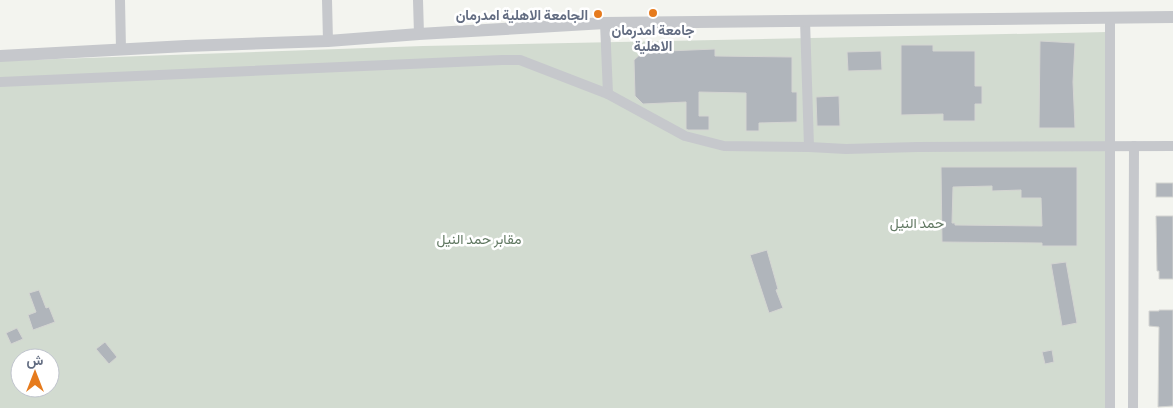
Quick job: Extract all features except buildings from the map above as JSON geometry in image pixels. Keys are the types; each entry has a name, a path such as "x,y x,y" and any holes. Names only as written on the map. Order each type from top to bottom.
{"street":[{"path":"120,0 121,49"},
{"path":"327,0 328,41"},
{"path":"418,0 419,34"},
{"path":"0,56 328,41 606,23 1173,17"},
{"path":"1110,19 1110,408"},
{"path":"805,20 809,147"},
{"path":"606,23 608,94"},
{"path":"0,82 520,60 608,94 685,136 698,141 724,146 846,149 1173,146"},
{"path":"1134,146 1134,408"}],"green space":[{"name":"مقابر حمد النيل","path":"1108,32 1115,408 0,408 0,61 423,46"}],"place":[{"name":"جامعة امدرمان الاهلية","path":"653,13"},
{"name":"الجامعة الاهلية امدرمان","path":"598,14"}],"park label":[{"name":"حمد النيل","path":"917,222"}]}
